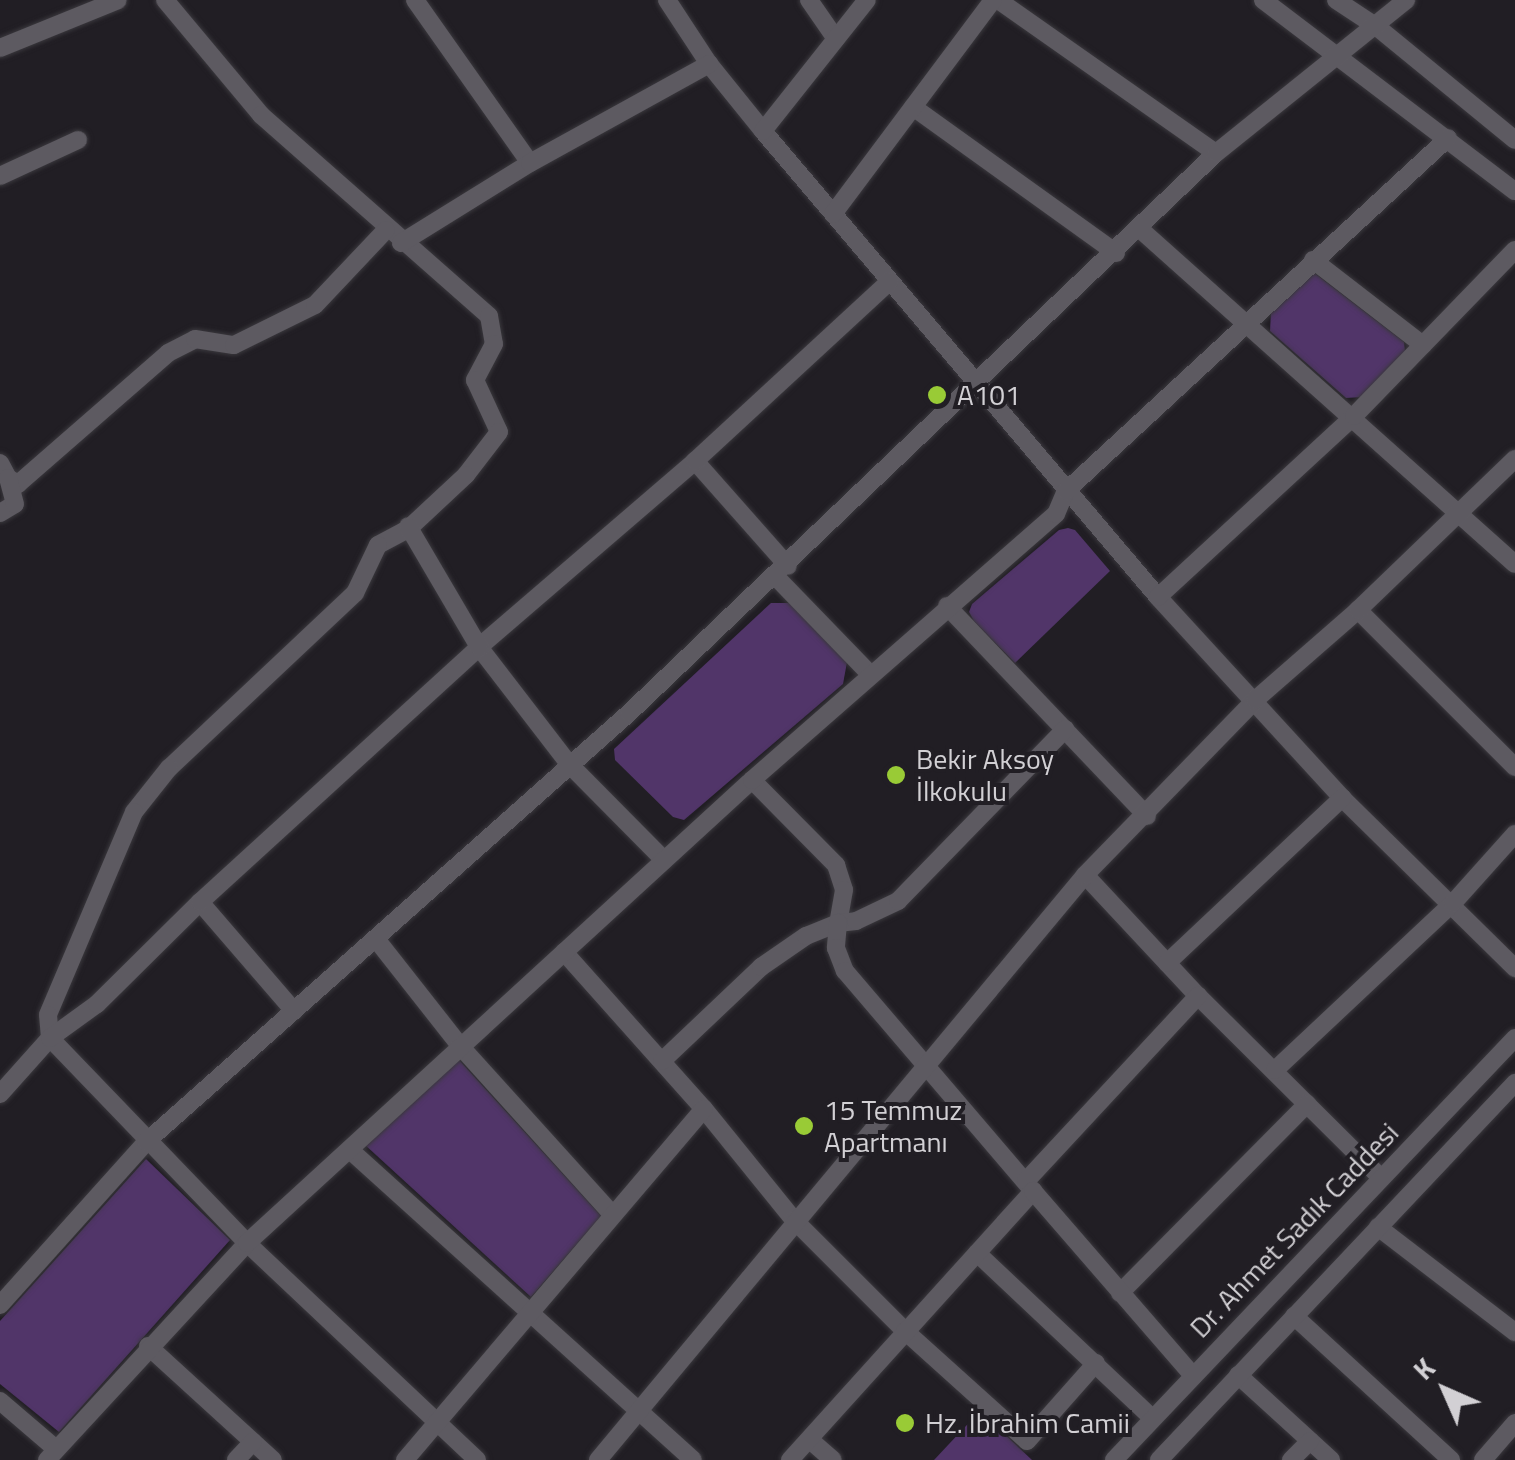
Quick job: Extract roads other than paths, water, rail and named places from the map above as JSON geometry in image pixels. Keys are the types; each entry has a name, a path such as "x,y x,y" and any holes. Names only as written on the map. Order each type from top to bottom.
{"street":[{"path":"0,48 118,0"},
{"path":"165,0 260,115 489,316 494,344 475,380 499,432 466,475 408,526 378,545 355,593 169,768 134,812 48,1015 50,1038 247,1243 477,1460"},
{"path":"415,0 530,163"},
{"path":"667,0 708,64 763,131 1158,597 1342,798 1515,968"},
{"path":"809,0 836,39"},
{"path":"763,131 867,0"},
{"path":"833,214 995,0 1216,154"},
{"path":"1263,0 1515,191"},
{"path":"1336,0 1377,27 1515,140"},
{"path":"0,1305 146,1142 782,571 1216,154 1406,0"},
{"path":"4,471 18,484 168,353 196,339 234,344 315,305 394,236 708,64"},
{"path":"913,107 1116,253"},
{"path":"0,1401 52,1455 148,1346 247,1243 752,780 1056,514 1066,490 1448,138"},
{"path":"0,176 78,140"},
{"path":"1140,230 1354,416 1515,564"},
{"path":"1158,597 1354,416 1515,250"},
{"path":"1313,260 1423,345"},
{"path":"0,1094 50,1038 97,1004 200,902 890,281"},
{"path":"598,1460 1085,875 1147,816 1254,700 1358,610 1515,459"},
{"path":"695,460 870,674"},
{"path":"0,513 15,504 4,471"},
{"path":"408,526 480,647 569,764 664,860"},
{"path":"947,606 1147,816"},
{"path":"1358,610 1515,767"},
{"path":"662,1061 761,967 806,936 838,923 872,917 898,901 1065,728"},
{"path":"752,780 836,865 844,890 836,948 845,971 1192,1376"},
{"path":"1167,963 1342,798"},
{"path":"1275,1070 1452,903 1515,834"},
{"path":"1085,875 1198,996 1381,1178"},
{"path":"200,902 294,1011"},
{"path":"376,939 461,1047 612,1214"},
{"path":"564,952 704,1109 794,1220 905,1331 1027,1440 1096,1364"},
{"path":"790,1460 1198,996"},
{"name":"Dr. Ahmet Sadık Caddesi","path":"1114,1460 1515,1038"},
{"name":"Dr. Ahmet Sadık Caddesi","path":"1159,1460 1515,1083"},
{"path":"1120,1293 1306,1104"},
{"path":"405,1460 704,1109"},
{"path":"350,1150 693,1460"},
{"path":"1378,1227 1515,1332"},
{"path":"976,1253 1152,1418"},
{"path":"1294,1316 1450,1460"},
{"path":"148,1346 274,1460"},
{"path":"1238,1376 1331,1460"},
{"path":"1483,1460 1515,1423"},
{"path":"810,1440 833,1460"},
{"path":"1291,1460 1310,1440"},
{"path":"236,1460 253,1442"}],"place":[{"name":"A101","path":"937,395"},
{"name":"Bekir Aksoy İlkokulu","path":"896,775"},
{"name":"15 Temmuz Apartmanı","path":"804,1126"},
{"name":"Hz. İbrahim Camii","path":"905,1423"}]}
